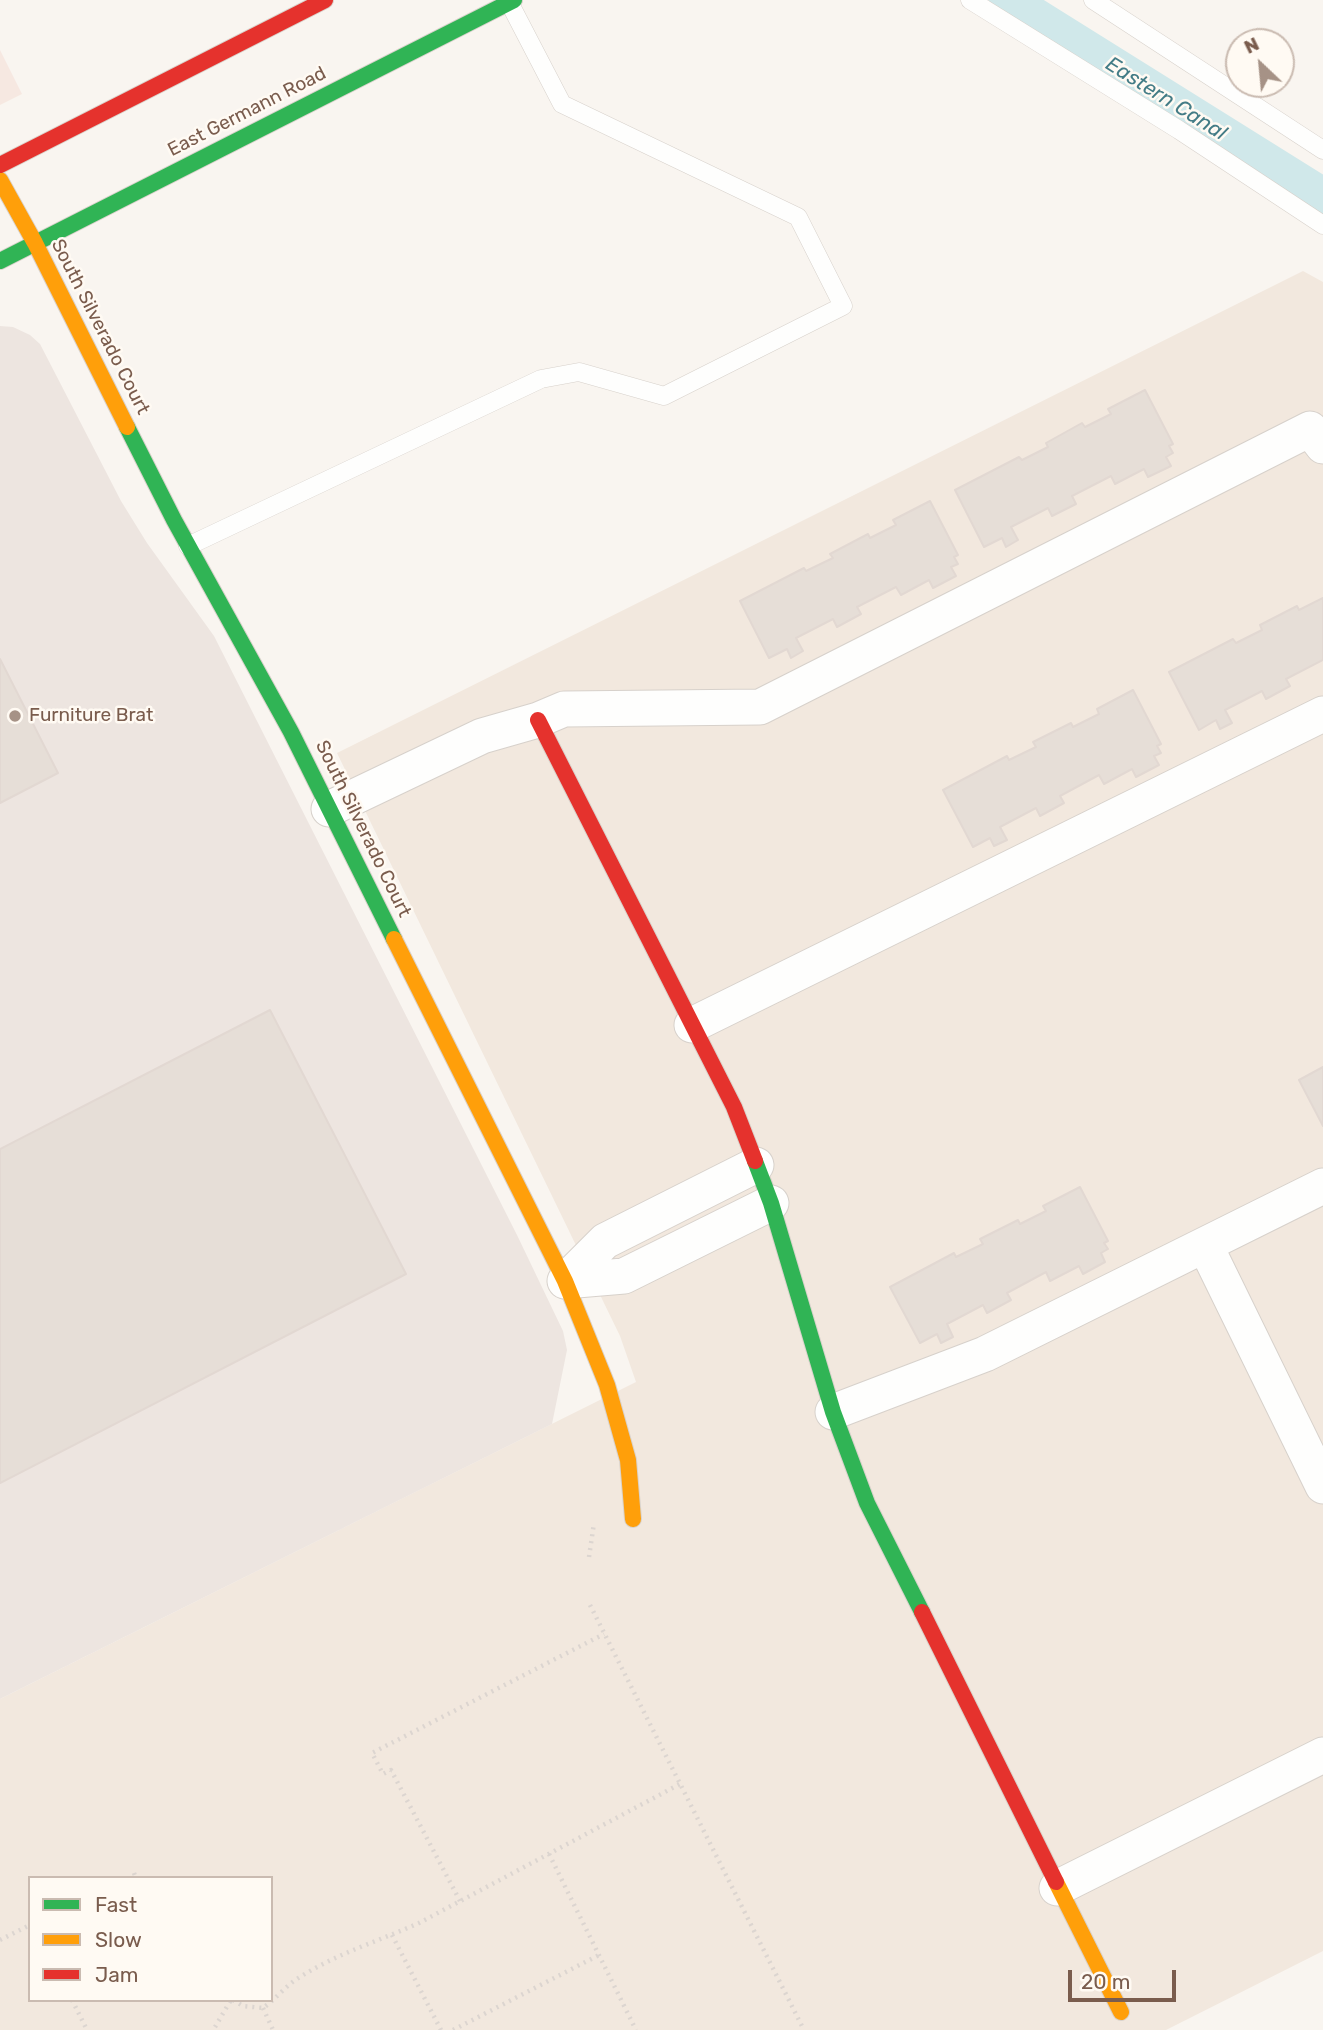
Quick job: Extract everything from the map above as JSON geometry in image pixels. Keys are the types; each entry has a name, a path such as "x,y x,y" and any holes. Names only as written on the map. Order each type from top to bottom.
{"street":[{"path":"0,165 325,0"},
{"name":"East Germann Road","path":"0,261 511,1"},
{"name":"South Silverado Court","path":"0,180 35,243 174,520 291,732 565,1281 607,1385 628,1460 633,1519"},
{"path":"329,809 482,736 538,720 564,709 760,707 1310,429 1323,446"},
{"path":"692,1025 1323,714"},
{"path":"538,720 734,1107 771,1203 833,1412 867,1503 1121,2012"},
{"path":"565,1281 605,1241 756,1165"},
{"path":"833,1412 985,1354 1323,1186"},
{"path":"565,1281 624,1276 771,1203"},
{"path":"1205,1245 1323,1486"},
{"path":"1057,1888 1323,1755"}],"lane":[{"path":"970,0 1179,130 1323,225"},
{"path":"1093,0 1323,150"},
{"path":"188,546 541,379 579,372 664,396 843,306 798,216 562,104 511,1"}],"path":[{"path":"590,1605 804,2030"},
{"path":"460,1901 391,1770 383,1774 372,1753 604,1634"},
{"path":"273,1999 321,1964 369,1942 392,1935 460,1901 680,1784"},
{"path":"549,1854 636,2030"},
{"path":"0,1940 28,1926"},
{"path":"392,1935 441,2030"},
{"path":"453,2030 599,1955"},
{"path":"73,2002 87,2030"},
{"path":"215,2027 231,2002"},
{"path":"236,2002 243,2006 262,2008 269,2002"},
{"path":"262,2008 273,2030"}],"shaded area":[{"path":"0,50 22,94 0,105"},
{"path":"1303,271 1323,282 1323,1951 1166,2030 0,2030 0,1699 636,1382 620,1336 337,753"},
{"path":"0,326 13,327 30,335 40,344 121,501 147,543 214,636 517,1235 563,1331 567,1350 552,1424 0,1699"}],"building":[{"path":"1145,390 1173,444 1169,446 1173,453 1166,457 1171,466 1148,477 1144,469 1115,484 1111,476 1072,496 1076,504 1052,516 1048,508 1011,527 1018,540 1006,547 1002,538 984,547 955,490 1019,457 1022,460 1048,447 1046,443 1082,423 1085,427 1111,414 1108,409"},
{"path":"930,501 958,555 954,557 958,564 951,567 956,576 933,588 929,580 901,595 896,587 857,607 861,614 837,627 833,619 796,638 803,651 791,658 787,649 769,658 740,601 804,568 806,571 833,558 830,554 868,534 870,538 896,525 893,520"},
{"path":"1323,598 1323,660 1286,679 1290,686 1266,699 1262,691 1225,710 1232,723 1220,729 1216,720 1199,730 1169,672 1233,639 1236,643 1262,630 1260,625 1297,606 1299,610"},
{"name":"Furniture Brat","path":"0,659 58,773 0,803"},
{"path":"1133,690 1161,744 1157,746 1161,753 1154,756 1159,765 1136,777 1132,769 1104,784 1099,775 1060,796 1064,803 1040,816 1036,808 1000,827 1007,840 994,846 990,838 973,847 943,790 1007,756 1009,760 1036,747 1033,742 1071,723 1073,727 1099,714 1097,709"},
{"path":"270,1010 406,1274 0,1483 0,1149"},
{"path":"1323,1067 1323,1126 1299,1080"},
{"path":"1080,1187 1108,1241 1104,1243 1108,1249 1101,1253 1105,1262 1083,1274 1079,1266 1050,1281 1046,1272 1007,1293 1011,1300 987,1313 983,1305 947,1324 953,1337 941,1343 937,1334 920,1343 890,1287 954,1253 956,1257 983,1244 980,1239 1018,1220 1020,1224 1046,1211 1043,1206"}],"waterway":[{"name":"Eastern Canal","path":"1008,0 1323,197"}],"traffic: fast":[{"path":"0,261 514,0"},
{"path":"127,427 174,520 291,732 394,939"},
{"path":"755,1161 771,1203 833,1412 867,1503 922,1612"}],"traffic: slow":[{"path":"0,180 35,243 127,427"},
{"path":"394,939 565,1281 607,1385 628,1460 633,1519"},
{"path":"1056,1882 1121,2012"}],"traffic: jam":[{"path":"0,165 325,0"},
{"path":"538,720 734,1107 755,1161"},
{"path":"922,1612 1056,1882"}],"place":[{"name":"Furniture Brat","path":"15,716"}]}
